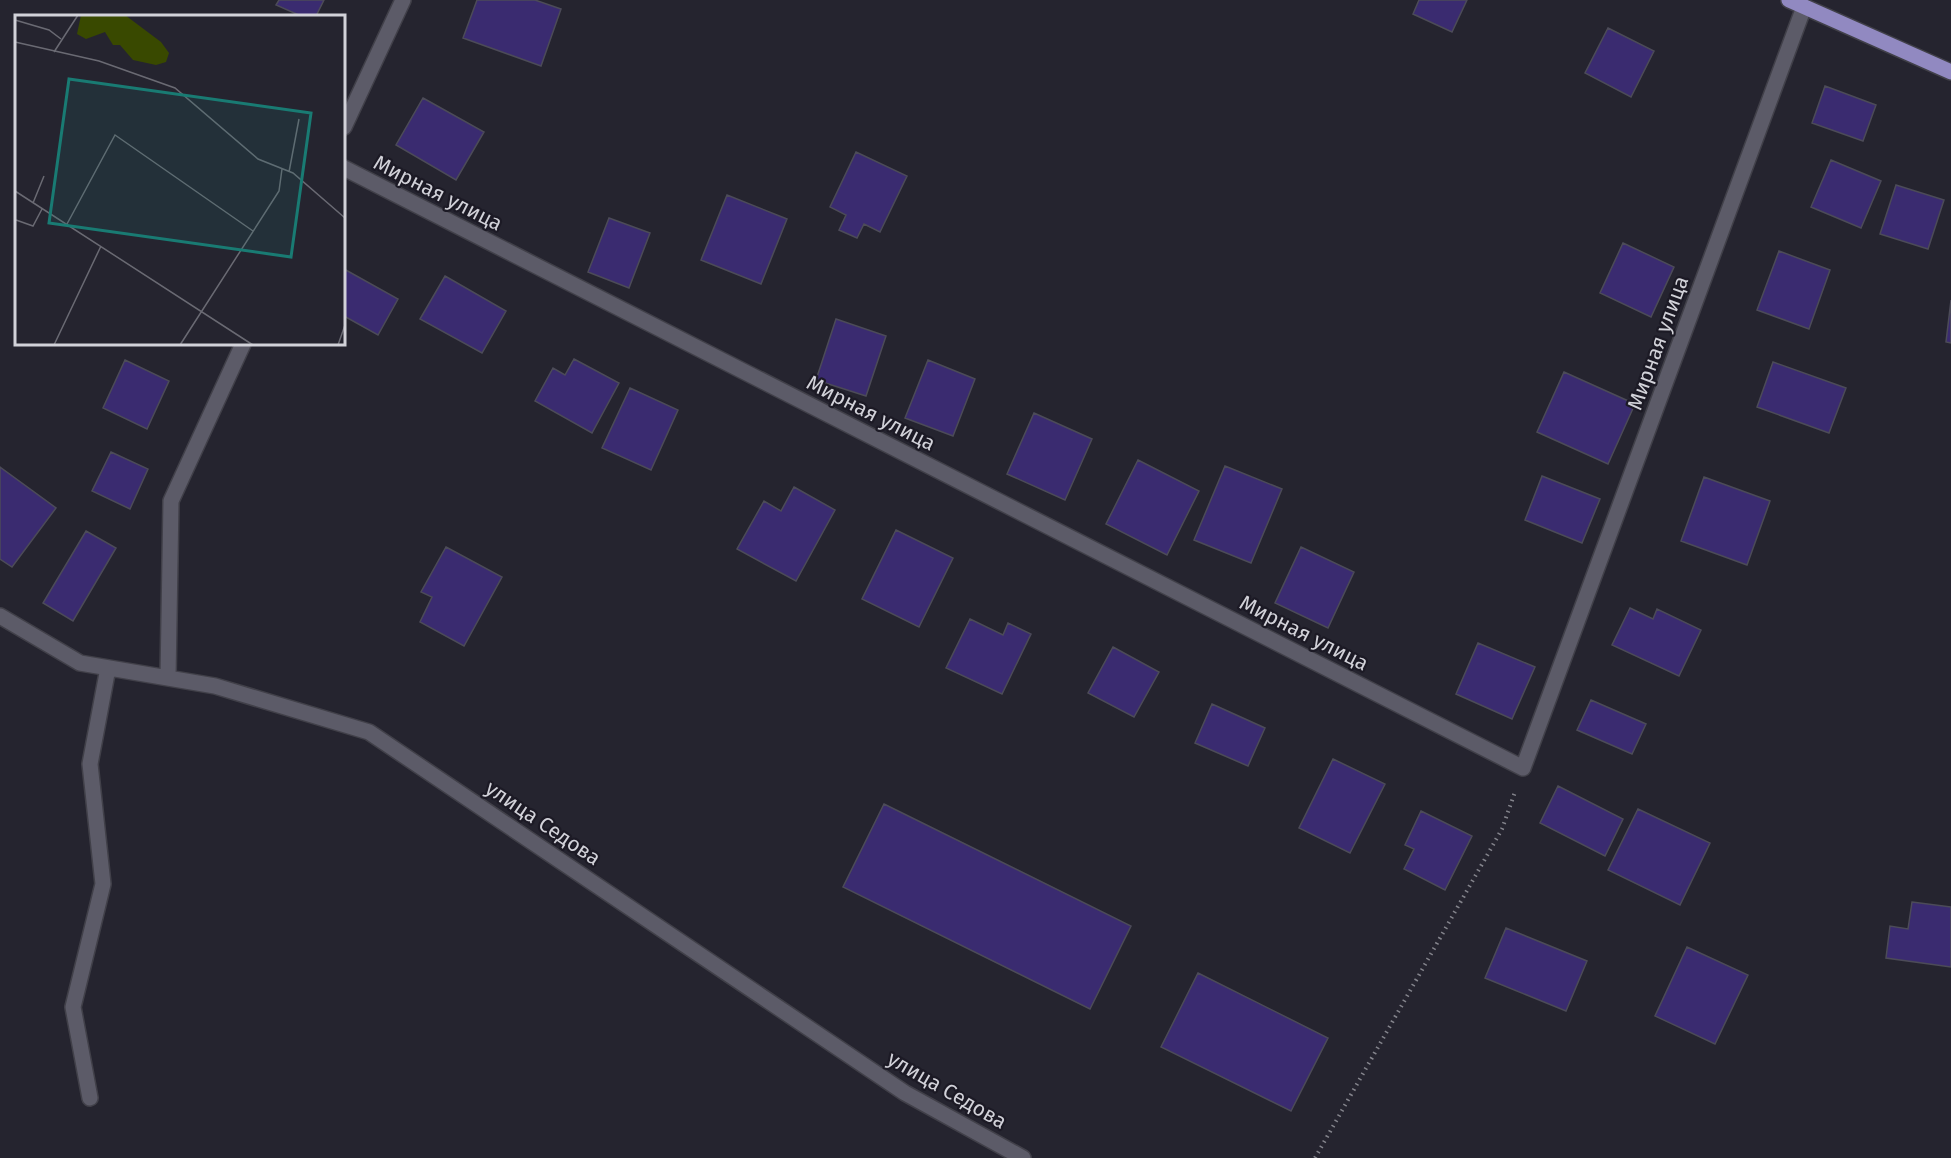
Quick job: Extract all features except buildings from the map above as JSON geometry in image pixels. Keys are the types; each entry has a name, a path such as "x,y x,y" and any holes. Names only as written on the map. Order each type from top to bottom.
{"main road":[{"path":"1789,0 1951,72"}],"street":[{"path":"345,125 403,0"},
{"name":"Мирная улица","path":"345,169 1523,768 1804,7"},
{"path":"168,678 171,501 243,345"},
{"name":"улица Седова","path":"0,616 80,663 215,686 369,732 905,1093 1023,1158"},
{"path":"90,1098 73,1008 103,884 90,764 108,668"}],"path":[{"path":"1315,1158 1502,829 1523,768"}]}
